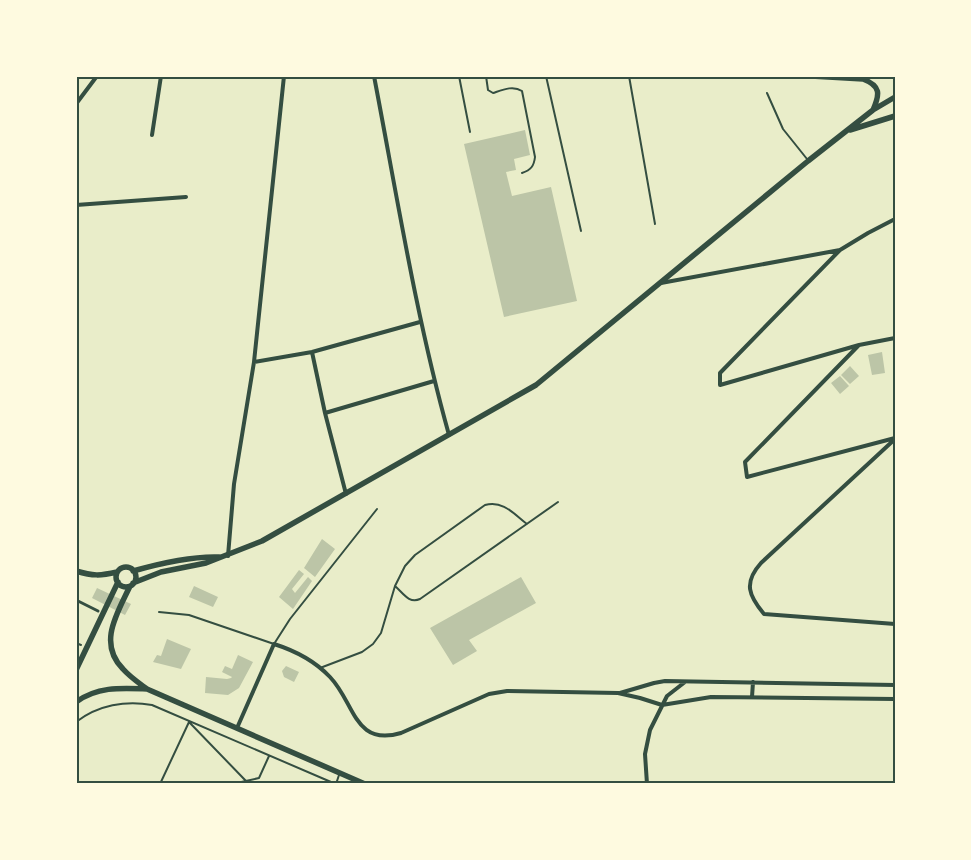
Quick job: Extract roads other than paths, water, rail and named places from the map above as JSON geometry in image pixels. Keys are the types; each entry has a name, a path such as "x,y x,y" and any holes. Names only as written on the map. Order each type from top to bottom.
{"main road":[{"path":"811,76 869,81 875,85 878,93 878,100 873,110"},
{"path":"101,576 117,580 124,587 161,572 206,563 262,541 536,385 808,160 873,110 895,97"},
{"path":"846,132 895,116"},
{"path":"133,571 205,556 226,556"},
{"path":"76,571 91,576 118,572 125,567 133,571 136,577 110,631 110,644 113,655 122,668 147,690 365,784"},
{"path":"76,670 117,580 118,572"},
{"path":"76,702 104,689 147,690"}],"street":[{"path":"76,104 97,76"},
{"path":"152,135 161,76"},
{"path":"226,556 234,484 254,362 284,76"},
{"path":"374,76 420,322 449,435"},
{"path":"76,205 186,197"},
{"path":"895,219 840,250 720,373 720,385 859,345 895,338"},
{"path":"658,284 840,250"},
{"path":"254,362 312,352 420,322"},
{"path":"859,345 745,462 747,477 895,439"},
{"path":"312,352 325,413 346,494"},
{"path":"325,413 434,381"},
{"path":"895,439 754,571 750,580 753,600 764,614 895,624"},
{"path":"76,600 98,611"},
{"path":"237,728 274,644 295,651 320,668 337,685 354,715 366,729 376,736 388,737 402,733 463,704 499,692 618,693 662,705 710,697 895,699"},
{"path":"618,693 654,683 686,681 895,685"},
{"path":"647,784 645,754 647,743 667,696 686,681"},
{"path":"752,697 753,682"}],"lane":[{"path":"459,76 470,132"},
{"path":"486,76 488,90 493,93 517,88 522,91 535,157 531,168 522,173"},
{"path":"546,76 581,231"},
{"path":"629,76 655,224"},
{"path":"766,93 783,129 808,160"},
{"path":"320,668 362,652 374,644 381,632 395,586 405,566 415,555 485,505 494,502 502,505 527,524"},
{"path":"395,586 409,600 415,601 420,599 558,502"},
{"path":"159,612 189,615 274,644 290,619 377,509"},
{"path":"336,784 340,773"}]}
